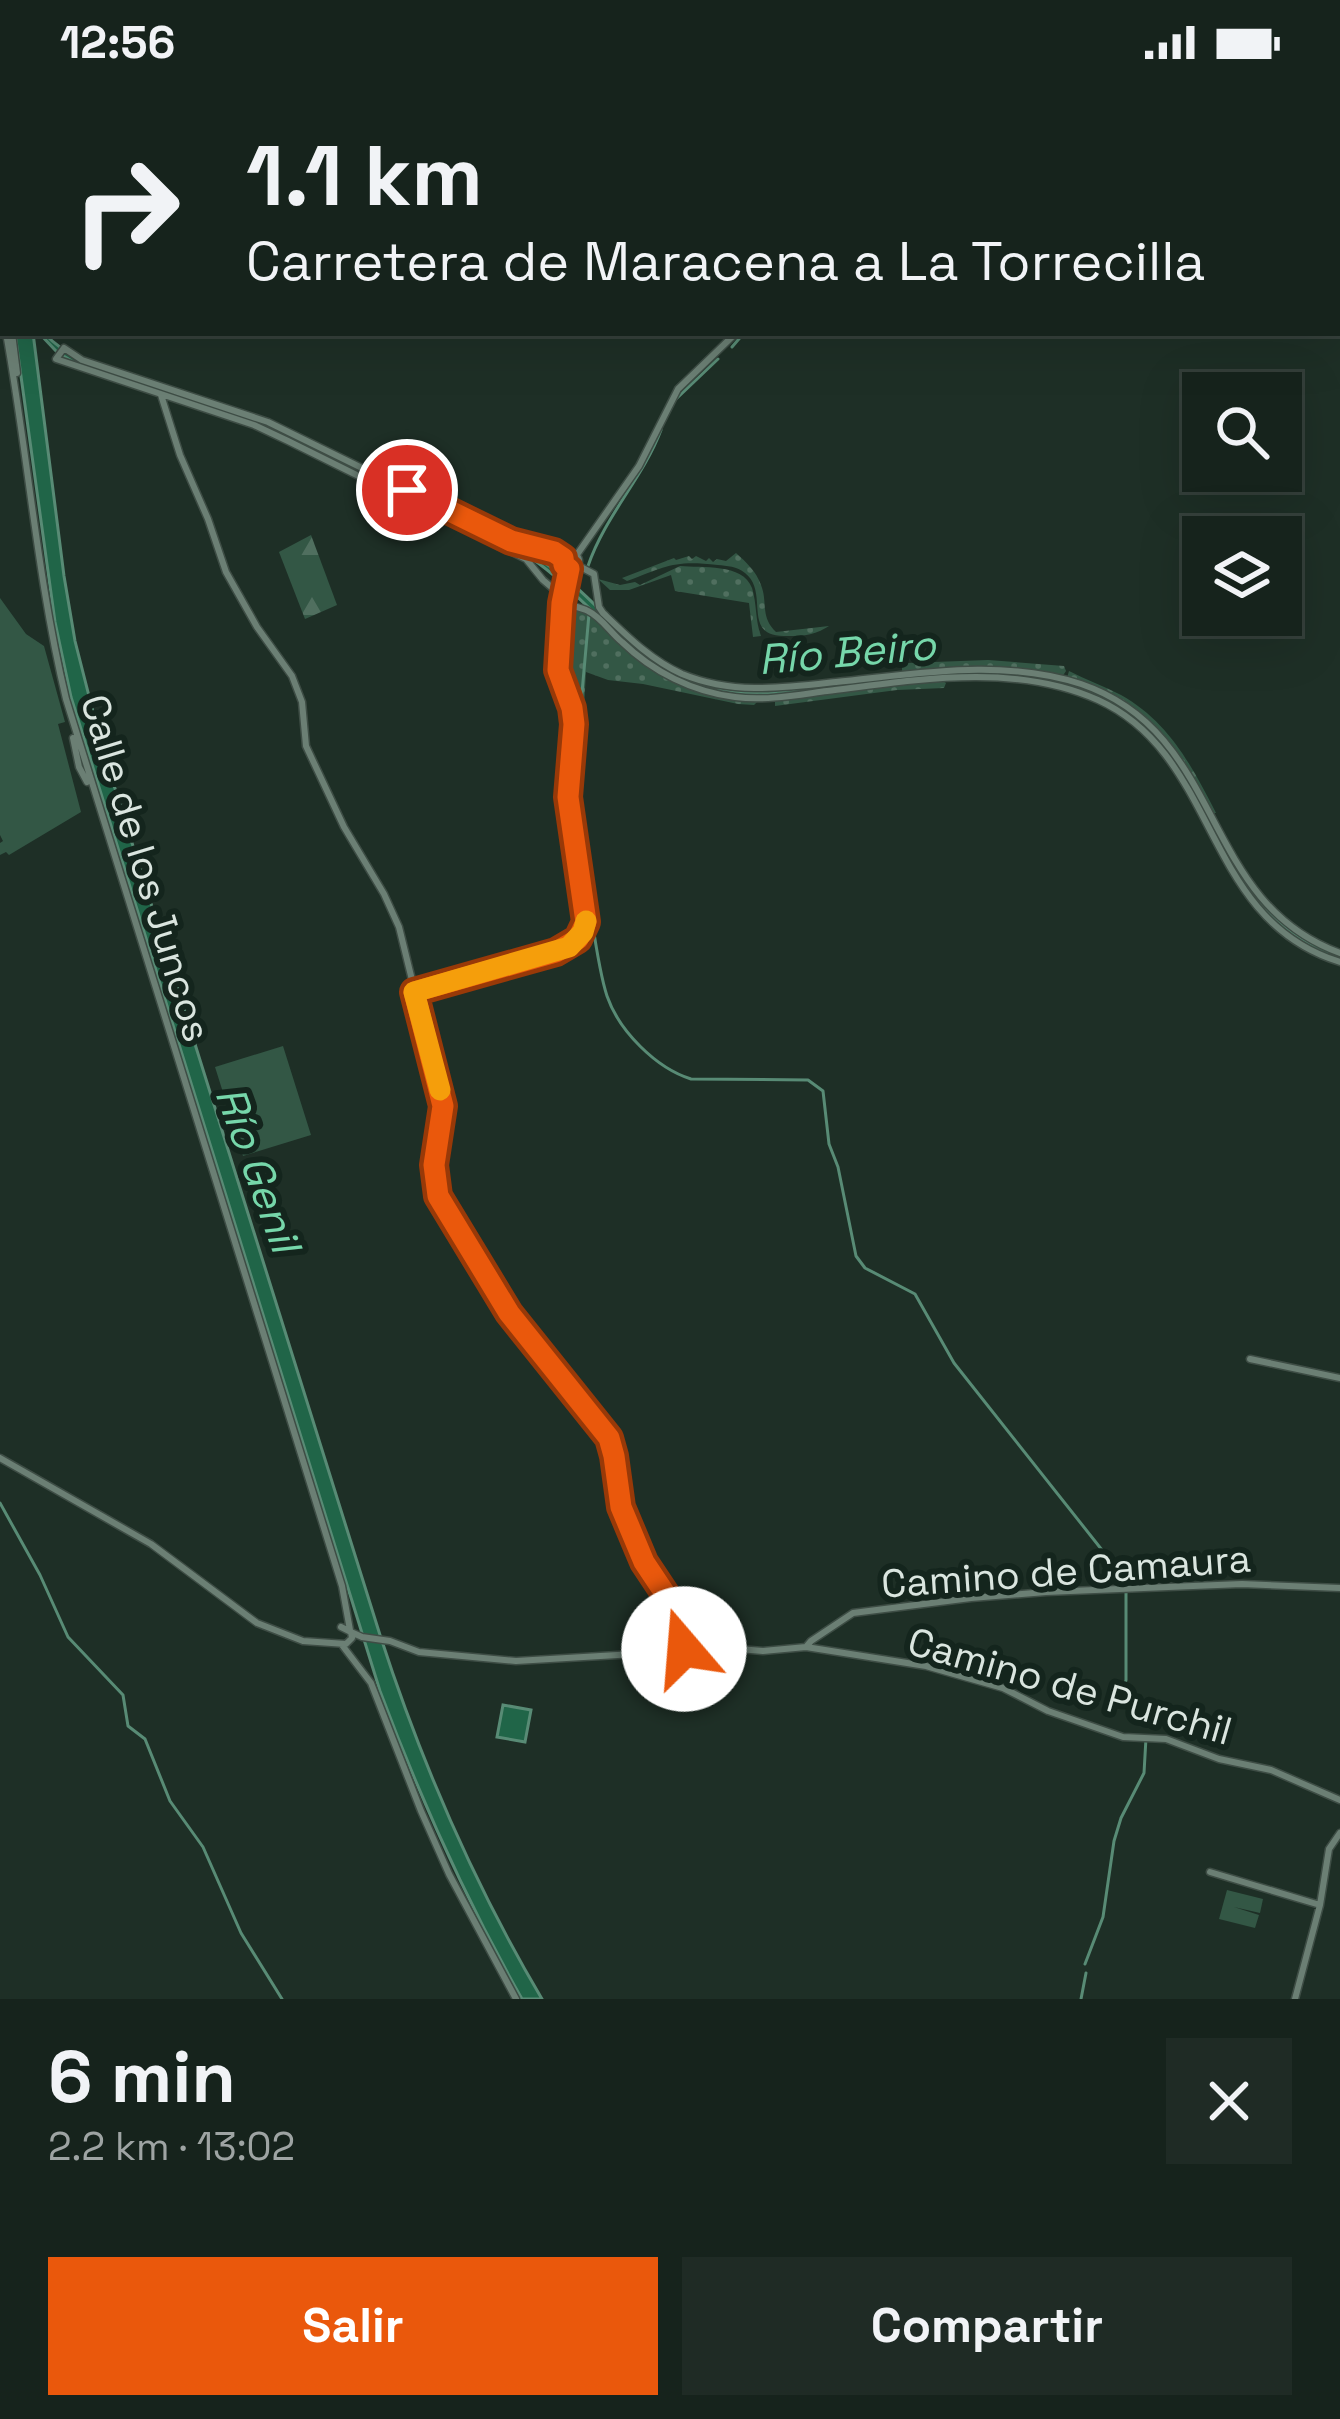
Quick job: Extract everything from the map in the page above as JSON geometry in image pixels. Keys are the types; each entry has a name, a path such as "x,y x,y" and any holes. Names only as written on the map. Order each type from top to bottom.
{"street":[{"name":"Calle de los Juncos","path":"9,336 43,588 74,729 74,749 92,788 342,1586 347,1613 344,1637 352,1658 371,1682 449,1874 516,1999"},
{"path":"414,992 556,952 569,947 583,932 586,910 568,797 574,724 558,670 566,582 639,466 678,388 733,336"},
{"path":"60,353 268,422 511,541 563,558 569,554 574,563 594,574 603,613 645,652 679,672 718,686 770,690 971,669 1065,680 1110,696 1150,724 1172,748 1240,870 1268,908 1340,957 1296,941 1254,906 1167,754 1136,722 1095,698 1063,688 956,677 770,698 735,697 696,688 640,659 589,611 562,600 526,559 269,432 60,353"},
{"path":"161,395 226,572 298,688 306,746 344,827 392,910 443,1106 434,1165 438,1196 509,1313 609,1438 621,1507 687,1647"},
{"path":"1250,1359 1340,1378"},
{"path":"0,1458 151,1544 257,1623 286,1636 319,1642 344,1637"},
{"name":"Camino de Camaura","path":"806,1647 853,1613 971,1598 1242,1584 1340,1588"},
{"name":"Camino de Purchil","path":"344,1637 390,1641 419,1652 516,1661 707,1646 763,1651 806,1647 926,1666 1003,1688 1048,1711 1123,1737 1166,1739 1219,1759 1270,1770 1340,1800"},
{"path":"1295,1999 1320,1905 1329,1849 1340,1833"},
{"path":"1210,1872 1320,1905"}],"green space":[{"path":"311,535 337,605 305,619 279,552"},
{"path":"736,553 759,580 768,621 776,632 829,626 808,635 771,634 759,621 752,581 732,567 680,564 627,581 622,578 674,558 726,561"},
{"path":"680,566 720,568 747,580 761,636 753,637 749,603 675,591 671,575 629,590 610,590 598,579 640,585"},
{"path":"0,598 26,634 44,646 65,722 58,724 81,812 9,855 0,855"},
{"path":"564,607 588,612 628,651 670,679 759,700 754,705 738,704 586,672 584,708 576,711 562,672"},
{"path":"988,660 1064,666 1066,671 1062,677 975,668 902,672 907,663"},
{"path":"1069,671 1121,695 1153,718 1188,762 1216,813 1211,813 1187,768 1156,728 1122,703 1067,678"},
{"path":"946,683 944,688 775,706 775,700"},
{"path":"283,1046 311,1135 243,1156 215,1067"},
{"path":"1227,1890 1263,1899 1260,1913 1234,1907 1259,1915 1255,1928 1219,1919"}],"shaded area":[{"path":"15,336 33,336 64,576 102,747 380,1635 451,1822 542,1999 522,1999 501,1962 445,1848 380,1691 71,697 55,622"},
{"path":"42,336 88,363 286,432 504,540 559,573 648,655 690,680 758,692 926,674 996,672 1062,681 1094,692 1124,708 1167,749 1225,853 1261,905 1297,935 1340,960 1294,936 1257,902 1222,852 1173,762 1139,723 1106,701 1064,687 974,675 777,694 733,694 704,688 655,665 531,558 266,428 75,363"},
{"path":"503,1705 531,1710 525,1742 497,1737"}],"waterway":[{"path":"732,347 741,336"},
{"path":"675,400 718,359"},
{"path":"588,566 661,430"},
{"path":"581,855 573,794 589,614"},
{"path":"588,894 607,996 620,1022 652,1057 691,1079 808,1080 823,1091 829,1144 856,1256 865,1268 915,1294 954,1363 1126,1580 1125,1586"},
{"path":"0,1503 68,1637 123,1695 128,1726 145,1739 170,1801 203,1847 241,1933 282,1999"},
{"path":"1121,1700 1126,1680 1126,1591"},
{"path":"1085,1964 1103,1917 1121,1818 1144,1773 1146,1738"},
{"path":"1081,1999 1086,1973"}],"slow traffic":[{"path":"440,1090 414,992 569,947 586,921"}],"route":[{"path":"407,490 511,541 554,552 569,569 557,650 574,724 568,797 586,910 583,932 569,947 556,952 414,992 443,1106 434,1165 438,1196 509,1313 609,1438 621,1507 688,1644 684,1649"}],"water label":[{"name":"Río Beiro","path":"847,652"},
{"name":"Río Genil","path":"258,1169"}]}
